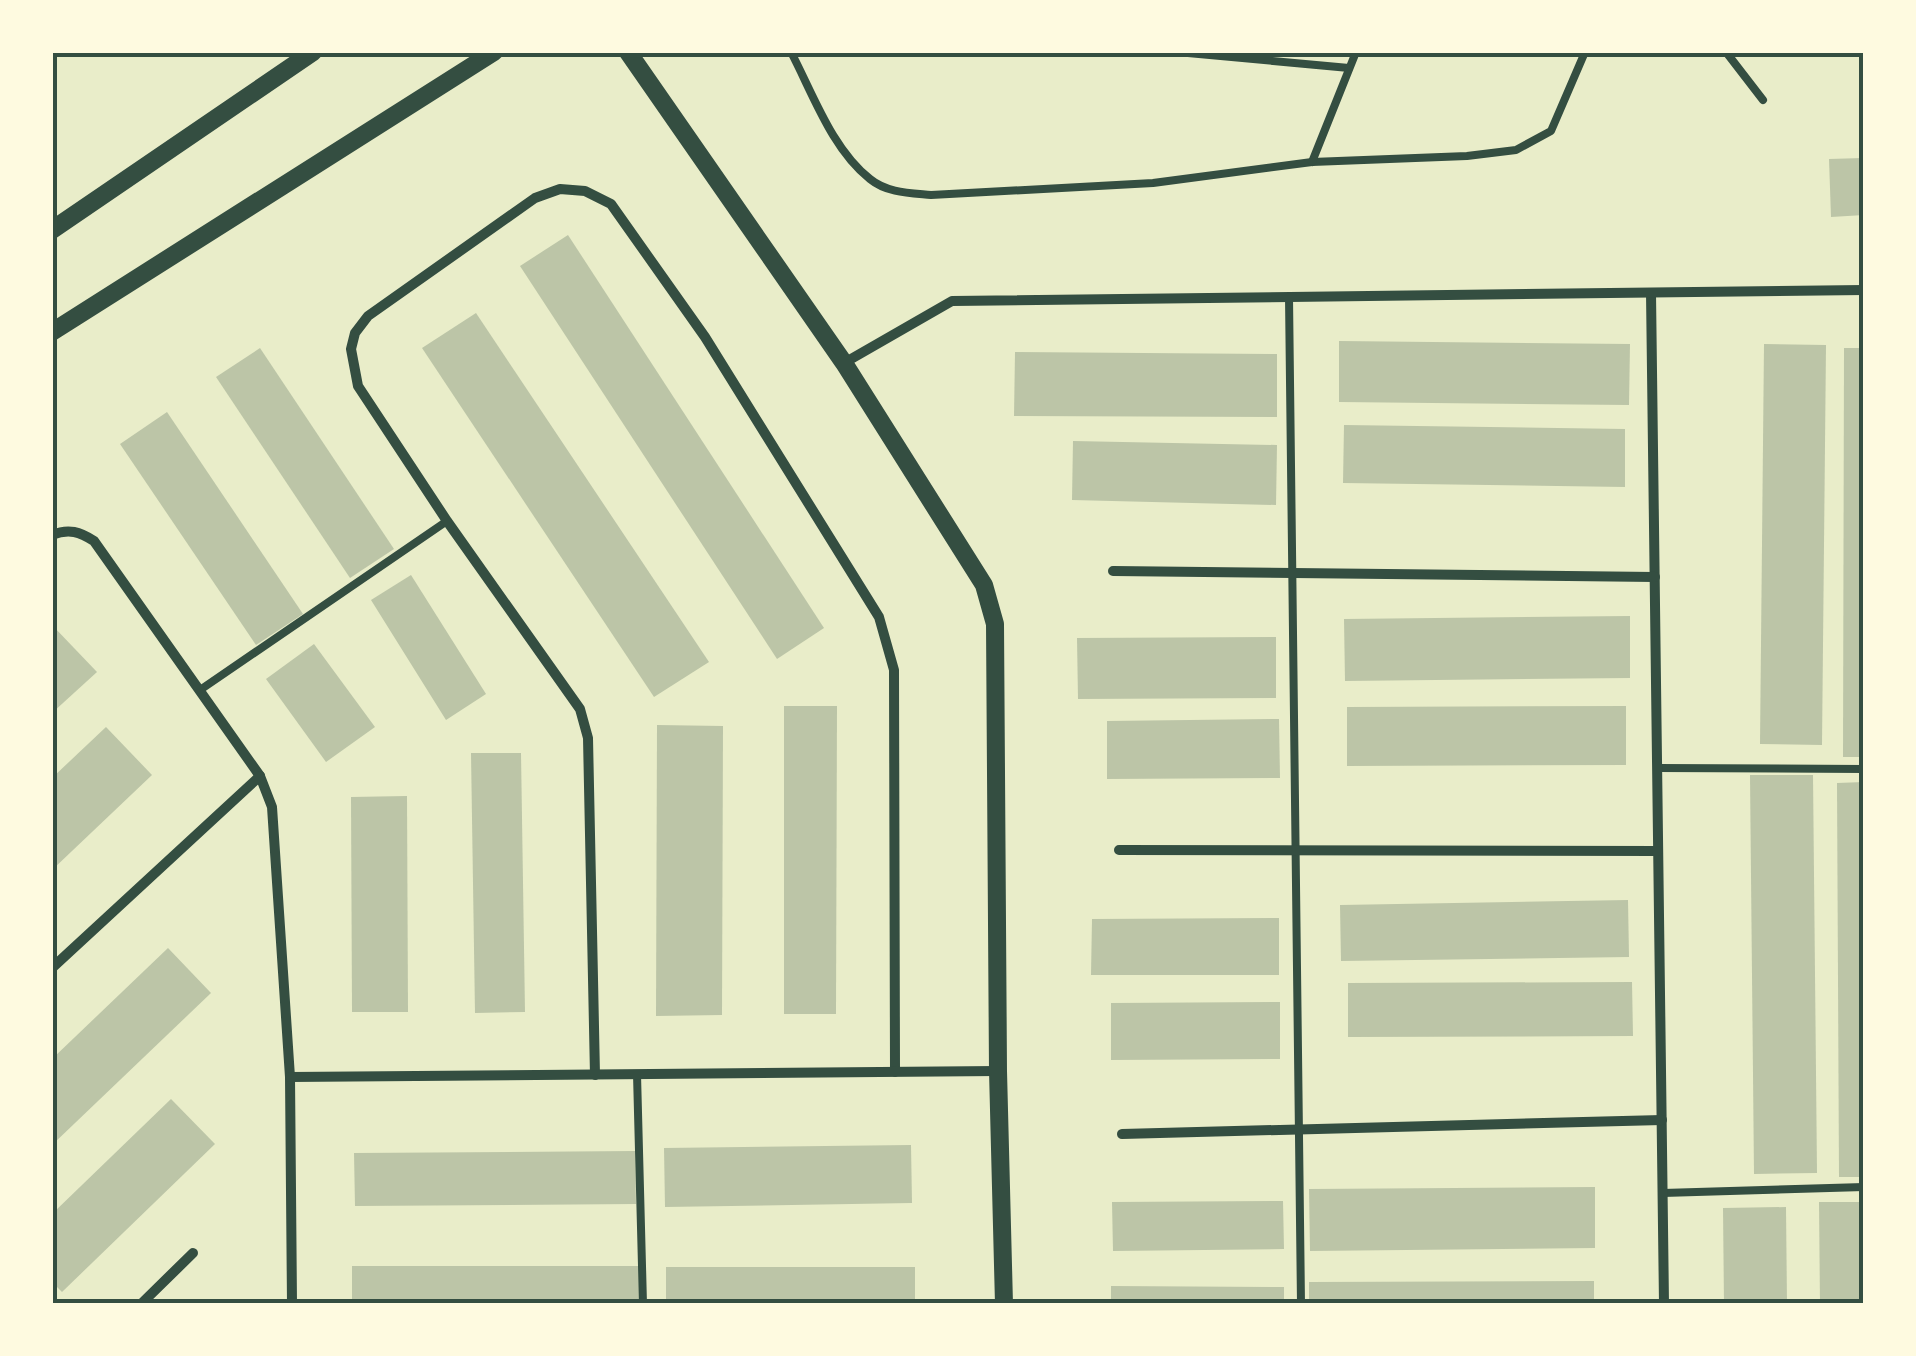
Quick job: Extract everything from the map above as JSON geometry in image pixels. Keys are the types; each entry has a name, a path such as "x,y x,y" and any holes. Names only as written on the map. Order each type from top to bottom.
{"street":[{"path":"52,230 313,52"},
{"path":"52,332 494,52"},
{"path":"628,52 844,363 984,584 995,624 1004,1304"},
{"path":"596,1075 588,738 580,708 447,521 358,386 351,349 354,333 368,316 534,198 560,189 585,191 611,204 705,337 879,617 894,670 895,1072"},
{"path":"844,363 952,301 1864,290"},
{"path":"1651,293 1664,1304"},
{"path":"52,535 70,530 94,542 260,776 272,807 290,1077 292,1304"},
{"path":"1113,571 1655,577"},
{"path":"52,968 260,776"},
{"path":"1119,850 1658,851"},
{"path":"290,1077 998,1072"},
{"path":"1122,1134 1662,1120"},
{"path":"140,1304 193,1253"}],"lane":[{"path":"791,52 849,157 872,181 898,192 931,194 1153,183 1312,162 1467,156 1516,150 1551,131 1586,52"},
{"path":"1177,52 1348,68"},
{"path":"1312,162 1356,52"},
{"path":"1726,52 1763,100"},
{"path":"1289,297 1301,1304"},
{"path":"200,690 447,521"},
{"path":"1658,768 1864,769"},
{"path":"637,1074 643,1304"},
{"path":"1663,1193 1864,1187"}],"building":[{"path":"1863,158 1864,215 1831,217 1829,159"},
{"path":"568,235 824,628 777,659 520,266"},
{"path":"476,313 709,662 654,697 422,348"},
{"path":"1339,341 1630,344 1629,405 1339,402"},
{"path":"1764,344 1826,345 1822,745 1760,744"},
{"path":"260,348 394,549 350,578 216,377"},
{"path":"1844,348 1864,348 1864,757 1843,757"},
{"path":"1015,352 1277,354 1277,417 1014,416"},
{"path":"167,412 303,614 256,645 120,444"},
{"path":"1344,425 1625,429 1625,487 1343,483"},
{"path":"1073,441 1277,445 1276,505 1072,500"},
{"path":"411,575 486,694 446,720 371,600"},
{"path":"1630,616 1630,678 1345,681 1344,619"},
{"path":"52,625 97,672 52,713"},
{"path":"1276,637 1276,698 1078,699 1077,638"},
{"path":"314,644 375,727 326,762 266,679"},
{"path":"784,706 837,706 836,1014 784,1014"},
{"path":"1626,706 1626,765 1347,766 1347,707"},
{"path":"1279,719 1280,778 1107,779 1107,721"},
{"path":"657,725 723,726 722,1015 656,1016"},
{"path":"106,727 152,775 52,870 52,778"},
{"path":"471,753 521,753 525,1012 475,1013"},
{"path":"1750,775 1813,775 1817,1173 1754,1174"},
{"path":"1864,782 1864,1177 1839,1177 1837,783"},
{"path":"407,796 408,1012 352,1012 351,797"},
{"path":"1628,900 1629,957 1341,961 1340,905"},
{"path":"1279,918 1279,975 1091,975 1092,919"},
{"path":"168,948 211,993 52,1145 52,1059"},
{"path":"1632,982 1633,1036 1348,1037 1348,983"},
{"path":"1280,1002 1280,1059 1111,1060 1111,1003"},
{"path":"171,1099 215,1144 62,1292 52,1282 52,1214"},
{"path":"911,1145 912,1203 665,1207 664,1148"},
{"path":"635,1151 636,1204 355,1206 354,1153"},
{"path":"1595,1187 1595,1248 1310,1251 1309,1189"},
{"path":"1283,1201 1284,1249 1113,1251 1112,1202"},
{"path":"1819,1202 1864,1202 1864,1304 1820,1304"},
{"path":"1786,1207 1787,1304 1724,1304 1723,1208"},
{"path":"352,1266 641,1266 640,1304 352,1304"},
{"path":"666,1267 915,1267 915,1304 666,1304"},
{"path":"1594,1281 1594,1304 1309,1304 1309,1282"},
{"path":"1111,1286 1284,1287 1284,1304 1111,1304"}]}
